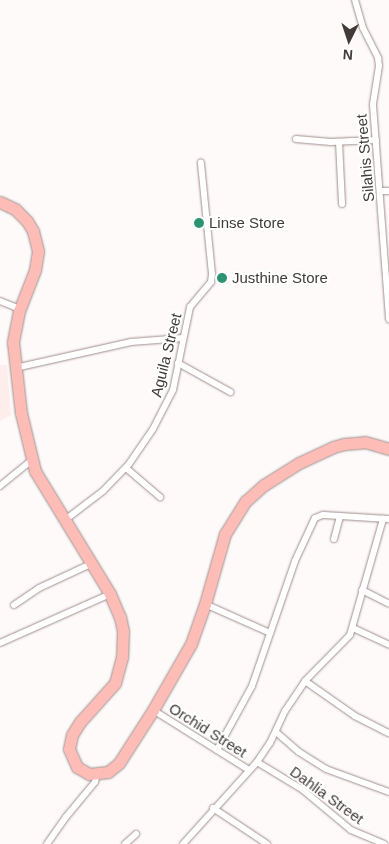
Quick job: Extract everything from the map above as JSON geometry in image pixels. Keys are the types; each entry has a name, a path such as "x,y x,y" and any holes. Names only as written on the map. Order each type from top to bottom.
{"highway":[{"path":"0,202 15,209 27,221 33,231 38,251 35,270 19,312 14,342 15,368 21,413 32,460 42,485 66,520 110,594 123,631 124,643 120,668 115,682 80,722 72,735 69,749 77,767 89,774 108,772 119,763 153,710 191,644 205,604 225,534 246,501 264,485 299,462 344,444 365,442 389,450"}],"street":[{"name":"Silahis Street","path":"356,0 362,28 378,58 379,74 373,105 381,191 389,319"},
{"path":"296,139 338,142 376,140"},
{"path":"338,142 342,204"},
{"name":"Aguila Street","path":"66,520 103,491 126,468 164,411 173,390 190,307 211,282 212,274 201,163"},
{"path":"381,191 389,191"},
{"path":"0,301 15,307 19,312"},
{"path":"15,368 131,342 183,338"},
{"path":"178,363 230,392"},
{"path":"0,486 32,460"},
{"path":"126,468 160,497"},
{"path":"184,844 213,808 257,762 276,732 285,711 305,681 345,642 353,628 362,590 386,519 318,515 315,518 298,555 250,691 217,750"},
{"path":"334,540 340,516"},
{"path":"14,605 38,588 91,564"},
{"path":"362,590 389,604"},
{"path":"0,643 110,594"},
{"path":"205,604 270,633"},
{"path":"353,628 389,645"},
{"path":"305,681 348,712 389,733"},
{"name":"Orchid Street","path":"153,710 249,770"},
{"path":"276,732 300,752 326,769 389,792"},
{"name":"Dahlia Street","path":"257,762 303,790 351,830 384,844"},
{"path":"48,844 66,817 95,782 97,774"},
{"path":"213,808 267,844"},
{"path":"125,844 136,834"}],"shaded area":[{"path":"0,365 7,365 11,415 0,421"}],"place":[{"name":"Linse Store","path":"199,223"},
{"name":"Justhine Store","path":"222,278"}]}
